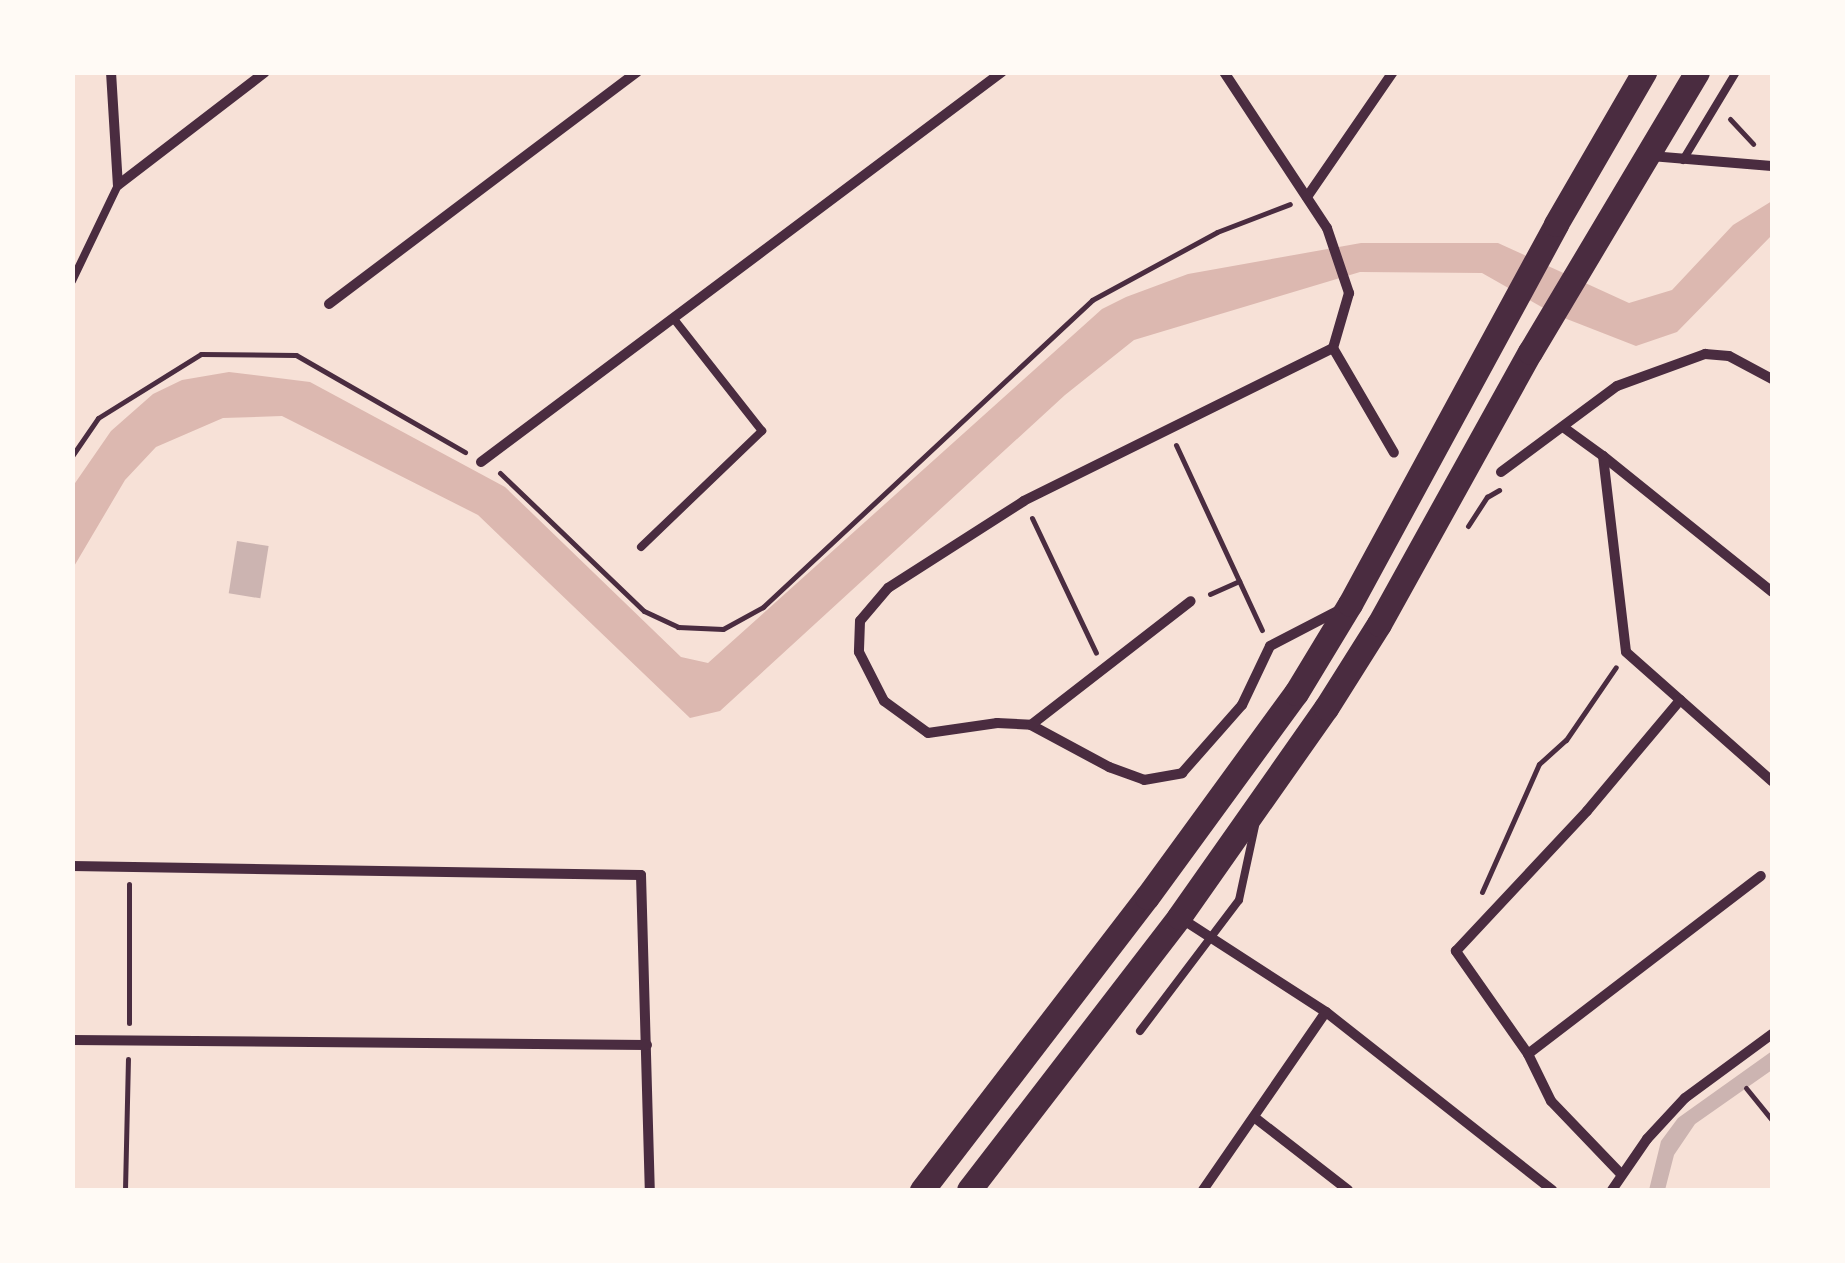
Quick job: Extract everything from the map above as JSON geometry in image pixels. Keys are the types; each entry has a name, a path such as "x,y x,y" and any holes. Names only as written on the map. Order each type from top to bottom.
{"main road":[{"path":"922,1190 1147,897 1296,693 1350,604 1556,224 1644,72"},
{"path":"969,1190 1179,917 1326,708 1379,624 1530,352 1697,72"}],"street":[{"path":"112,72 118,185"},
{"path":"118,185 265,72"},
{"path":"329,304 637,72"},
{"path":"480,462 1002,72"},
{"path":"1224,72 1327,228 1349,293 1333,348 1394,452"},
{"path":"1307,197 1393,72"},
{"path":"1645,155 1772,166"},
{"path":"1333,348 1024,500 888,588 860,622 858,652 884,701 928,734 998,723 1032,726 1109,767 1144,780 1182,773 1242,706 1270,646 1350,604"},
{"path":"1501,472 1618,386 1705,354 1729,356 1768,376 1772,362"},
{"path":"1563,427 1772,592"},
{"path":"1604,456 1626,652 1772,781"},
{"path":"1032,726 1191,602"},
{"path":"1622,1174 1551,1101 1528,1054 1456,951 1587,811 1680,700"},
{"path":"72,866 640,875 650,1190"},
{"path":"1528,1054 1761,876"},
{"path":"1179,917 1326,1012 1552,1190"},
{"path":"1203,1190 1326,1012"},
{"path":"1612,1190 1685,1098 1772,1034"},
{"path":"72,1040 647,1045"},
{"path":"1254,1117 1348,1190"}],"lane":[{"path":"1683,160 1736,72"},
{"path":"72,281 118,185"},
{"path":"641,547 762,430 673,318"},
{"path":"1140,1031 1239,900 1262,794"}],"path":[{"path":"1721,109 1762,153"},
{"path":"72,456 98,418 202,354 296,355 505,476 644,612 678,627 723,629 763,607 1092,300 1217,232 1307,197"},
{"path":"1169,430 1270,646"},
{"path":"1458,540 1487,497 1502,488"},
{"path":"1024,500 1103,669"},
{"path":"1191,602 1239,581"},
{"path":"1487,881 1539,764 1566,740 1626,652"},
{"path":"125,1190 129,868"},
{"path":"1746,1088 1772,1120"}],"shaded area":[{"path":"1772,201 1772,235 1677,332 1636,346 1554,314 1482,273 1360,272 1134,340 1065,395 720,711 690,718 478,515 282,416 223,418 156,447 125,480 73,568 73,486 111,431 153,394 182,380 229,372 310,382 505,487 681,657 708,663 1102,309 1126,297 1188,274 1361,243 1498,243 1629,303 1672,290 1733,225"}],"building":[{"path":"237,541 269,546 260,598 229,593"},
{"path":"1772,1051 1772,1070 1695,1124 1674,1155 1665,1190 1649,1190 1661,1141 1678,1118"}]}
